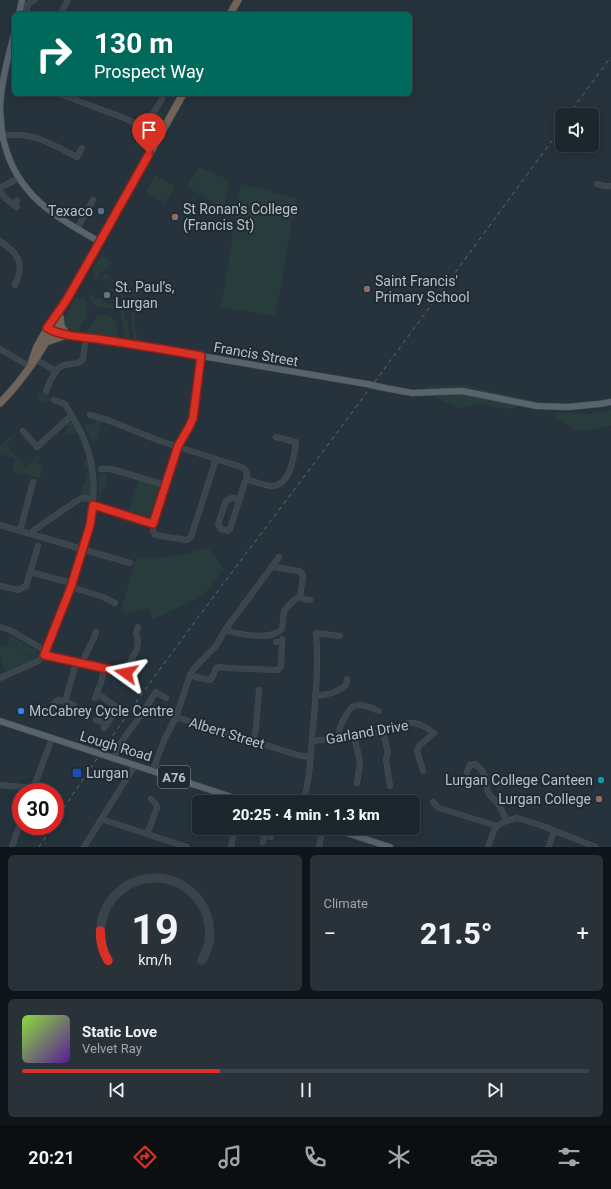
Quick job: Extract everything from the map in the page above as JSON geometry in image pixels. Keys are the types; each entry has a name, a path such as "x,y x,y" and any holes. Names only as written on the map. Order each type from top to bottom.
{"highway":[{"path":"231,12 238,0"},
{"path":"0,403 22,379 46,342 50,330 66,301 144,161 183,96"},
{"path":"32,363 36,349 60,315 66,301"},
{"path":"46,342 67,335 61,326 60,315"}],"main road":[{"path":"19,12 22,0"},
{"path":"12,45 2,79 0,108 3,136 8,156 19,178 30,194 47,210 100,242"},
{"name":"Francis Street","path":"50,330 67,335 201,356 412,393 462,391 537,406 568,407 611,402"},
{"name":"Lough Road","path":"0,721 113,759 153,770 225,795"},
{"path":"353,835 390,847"}],"street":[{"path":"26,12 28,4 34,0"},
{"path":"62,12 68,0"},
{"path":"65,96 124,118 143,127 146,125 162,99 161,96"},
{"path":"3,136 13,134 31,136 51,143 77,157 82,148"},
{"path":"17,200 15,206 6,199 0,189 19,178"},
{"path":"597,184 611,186"},
{"path":"77,229 93,200"},
{"path":"0,241 10,248 17,257 20,266 20,274 15,285"},
{"path":"48,390 56,371 59,368 63,365 82,361 86,337"},
{"path":"0,349 32,363 56,371"},
{"path":"201,356 193,418 178,446 165,486 153,524 153,531 155,535 187,540 192,536 216,459"},
{"path":"0,678 34,664 45,653 72,585 90,525 93,505 93,475 91,463 84,439 66,404 54,400"},
{"path":"23,431 37,447 72,415"},
{"path":"90,415 105,419 160,441 244,468 247,473 246,479 240,499 230,529 228,531 221,528 218,524 226,501 232,498 240,499"},
{"path":"246,479 272,486 280,485 289,475 296,443 295,441 276,437"},
{"path":"102,469 111,469 165,486"},
{"path":"20,531 33,482"},
{"path":"32,534 34,530 75,502 82,498 93,499"},
{"path":"93,505 153,524"},
{"path":"0,525 130,563"},
{"path":"0,586 18,590 26,586 38,546"},
{"path":"176,717 193,670 216,646 225,630 279,558"},
{"path":"225,630 234,634 269,635 282,629 284,611 287,606 300,596 302,591 303,575 299,571 273,566"},
{"path":"30,572 72,585 115,603"},
{"path":"300,596 303,599 310,600"},
{"path":"0,627 10,630 45,653 79,663 126,673 137,648 138,641 136,633 138,627"},
{"path":"65,702 79,663 96,632"},
{"path":"305,795 312,741 318,655 316,633 340,636"},
{"path":"190,676 210,680 216,668 219,667 278,670 280,667 282,640 276,642"},
{"path":"96,720 106,726 117,710 96,696 104,668"},
{"path":"315,695 330,693 341,689 346,685 347,679"},
{"path":"253,742 256,728 259,690"},
{"path":"113,759 122,741 156,692 166,698"},
{"path":"51,714 55,702 59,700 74,705"},
{"path":"340,738 339,731 341,724 351,708 356,706 366,706 379,711"},
{"name":"Albert Street","path":"153,770 165,738 176,717 253,742 297,755 310,757"},
{"name":"Garland Drive","path":"312,741 383,732 411,723 423,725 434,733 419,746 417,751 423,771"},
{"path":"383,732 388,752 386,760 390,786"},
{"path":"354,736 360,762 357,783"},
{"path":"35,783 52,738"},
{"path":"467,772 470,765 475,764 481,769 486,776 488,792 498,803 506,821"},
{"path":"84,847 135,765"},
{"path":"0,785 12,787"},
{"path":"147,834 157,808 152,799"},
{"path":"433,802 439,808 497,826"},
{"path":"488,847 497,826 506,821 517,818 540,825 596,847"},
{"path":"102,819 187,847"},
{"path":"549,846 554,831"},
{"path":"12,847 16,835"},
{"path":"231,847 235,835"},
{"path":"263,842 268,836 265,835"},
{"path":"319,847 322,835"}],"green space":[{"path":"157,111 166,115 153,134 154,135 145,152 133,145 137,142 143,131 147,129"},
{"path":"198,167 229,180 224,209 187,187"},
{"path":"155,175 175,186 165,203 145,192"},
{"path":"241,184 296,198 280,291 274,316 221,307"},
{"path":"101,256 112,262 108,268 100,272 95,280 92,270"},
{"path":"106,273 109,275 109,278 128,286 130,283 132,285 129,288 129,293 127,292 127,288 108,279 103,279 102,275"},
{"path":"105,285 126,296 126,303 122,301 121,296 104,286"},
{"path":"137,286 140,287 141,291 140,294 137,295 134,330 137,333 137,341 133,340 131,316 132,313 134,313 135,295 133,294 132,290"},
{"path":"93,291 93,295 95,296 93,298 95,300 99,298 114,306 119,305 124,308 130,340 126,339 120,310 93,305 91,296"},
{"path":"76,298 84,298 87,307 87,315 78,332 66,327 63,321"},
{"path":"100,314 106,314 113,318 117,329 117,338 87,333 96,317"},
{"path":"465,385 530,400 514,408 503,409 479,403 461,409 440,400 425,386"},
{"path":"39,393 49,393 48,397 50,399 47,403 36,399"},
{"path":"611,410 611,425 594,430 575,430 551,413 589,414"},
{"path":"97,420 102,421 95,441 91,439 85,424 91,425"},
{"path":"69,422 74,424 78,434 76,435 64,432 69,427 66,424"},
{"path":"13,435 16,435 6,444 25,467 39,455 41,458 37,462 43,468 40,478 12,471 15,460 0,454 0,446"},
{"path":"85,459 88,460 91,493 88,496 81,496 80,493 88,470 84,469"},
{"path":"99,474 102,476 103,474 108,474 99,502"},
{"path":"141,480 158,486 161,489 160,494 157,495 153,508 155,510 151,519 129,511 138,482"},
{"path":"208,548 224,569 202,596 152,620 148,608 129,613 121,611 135,561 140,558 171,557"},
{"path":"11,636 36,650 38,656 33,660 30,652 22,655 23,656 29,653 32,661 5,672 0,658 0,645 7,647"}],"railway":[{"path":"573,108 611,57"},
{"path":"64,808 144,691 368,391 555,137"},
{"path":"39,847 47,835"}],"place":[{"name":"Texaco","path":"101,211"},
{"name":"St Ronan's College (Francis St)","path":"175,217"},
{"name":"Saint Francis' Primary School","path":"367,289"},
{"name":"St. Paul’s, Lurgan","path":"107,295"},
{"name":"McCabrey Cycle Centre","path":"21,711"},
{"name":"Lurgan","path":"77,773"},
{"name":"Lurgan College Canteen","path":"601,780"},
{"name":"Lurgan College","path":"599,799"}],"route":[{"path":"126,673 44,655 71,587 90,525 93,505 153,524 178,446 193,418 201,356 124,342 67,335 47,328 66,301 118,212 149,154"}]}
